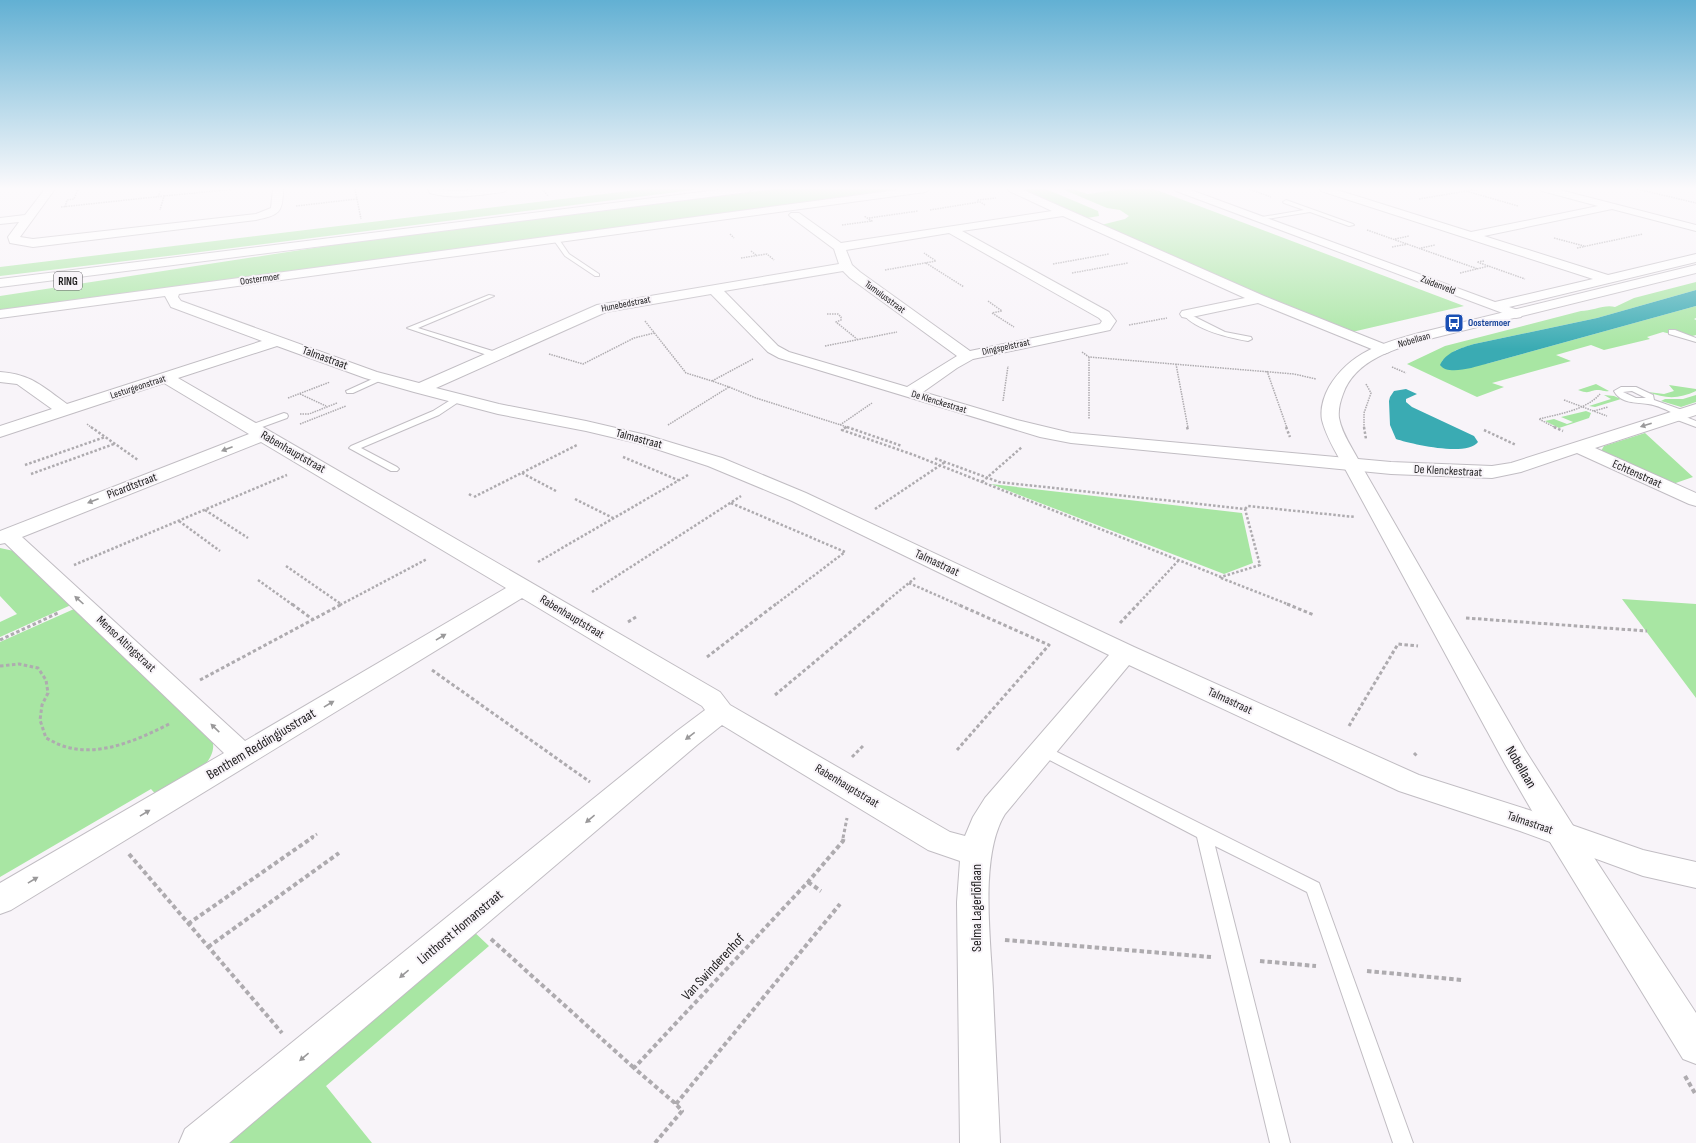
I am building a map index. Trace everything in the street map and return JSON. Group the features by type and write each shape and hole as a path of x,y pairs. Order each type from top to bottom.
{"street":[{"path":"2,246 17,242"},
{"path":"23,242 39,242"},
{"name":"RING","path":"0,284 321,242"},
{"name":"RING","path":"0,291 332,242"},
{"name":"Oostermoer","path":"0,314 524,242"},
{"path":"833,242 839,247 850,271"},
{"path":"839,247 871,242"},
{"path":"973,242 1104,315 1109,321"},
{"path":"1131,242 1259,299 1384,349"},
{"name":"Zuidenveld","path":"1324,242 1516,314"},
{"path":"1493,242 1607,279"},
{"path":"1494,306 1696,258"},
{"name":"Nobellaan","path":"1696,270 1418,338 1384,349 1357,364 1340,382 1332,399 1331,420 1352,465 1515,757 1561,833 1696,1046"},
{"name":"Hunebedstraat","path":"420,389 593,311 613,305 714,289 850,271"},
{"name":"Tumulusstraat","path":"850,271 924,326 968,356"},
{"name":"De Klenckestraat","path":"714,289 778,352 999,420 1040,432 1071,438 1352,465 1457,472 1492,472 1514,468 1684,413"},
{"name":"Talmastraat","path":"174,290 171,297 176,304 360,371 420,389 498,409 586,426 646,440 742,472 799,497 1113,647 1409,783 1561,833 1643,863 1696,875"},
{"path":"1187,314 1259,299"},
{"name":"Dingspelstraat","path":"910,393 968,356 1105,327 1109,321"},
{"name":"Lesturgeonstraat","path":"0,432 166,378 276,340"},
{"path":"0,377 15,378 23,381 66,411"},
{"name":"Rabenhauptstraat","path":"166,378 711,699 721,712 939,841 958,848 977,851"},
{"name":"Picardtstraat","path":"4,536 160,475 260,433"},
{"name":"Echtenstraat","path":"1578,447 1696,500"},
{"name":"Menso Altingstraat","path":"4,536 51,574 196,709 243,755"},
{"name":"Benthem Reddingiusstraat","path":"0,900 523,588"},
{"name":"Selma Lagerlöflaan","path":"980,1143 973,902 974,875 982,829 987,817 1043,750 1113,647"},
{"name":"Linthorst Homanstraat","path":"199,1143 721,712"}],"lane":[{"path":"559,242 567,255 597,275"},
{"path":"491,296 410,328 496,355"},
{"path":"1187,314 1190,318 1223,334 1248,340"},
{"path":"1672,332 1696,340"},
{"path":"350,390 382,378"},
{"path":"1618,393 1636,401 1649,401 1684,413 1696,424"},
{"path":"394,469 354,448 436,413 457,399"},
{"path":"260,433 284,416"},
{"path":"1043,750 1313,888 1403,1143"},
{"path":"1204,833 1280,1143"}],"path":[{"path":"850,271 936,261 907,242"},
{"path":"1401,242 1478,269"},
{"path":"1538,257 1605,242"},
{"path":"1021,269 1143,248"},
{"path":"750,251 756,255"},
{"path":"1039,279 1162,256"},
{"path":"926,263 964,286"},
{"path":"988,301 1002,311 992,313 1036,341"},
{"path":"632,302 654,333 686,373 729,387 756,398 902,446"},
{"path":"827,314 838,314 841,317 841,320 836,322 858,339"},
{"path":"1109,321 1132,325 1187,314"},
{"path":"712,382 778,352 858,339 924,326"},
{"path":"518,345 583,364 634,338 654,333"},
{"path":"1057,337 1089,357 1267,371 1294,374 1321,380"},
{"path":"999,420 1011,346"},
{"path":"1089,357 1089,419"},
{"path":"1176,364 1192,450"},
{"name":"Nobellaan","path":"1388,366 1394,364"},
{"path":"286,399 360,371"},
{"path":"1267,371 1290,437"},
{"path":"1366,383 1371,393 1364,413 1364,425 1367,442"},
{"path":"646,440 729,387"},
{"path":"840,425 893,388"},
{"path":"284,416 309,414 327,407 344,400 350,390"},
{"path":"1563,431 1539,419 1566,412 1581,405 1593,402 1600,394 1618,393"},
{"path":"300,394 327,407"},
{"path":"1564,400 1581,405 1637,428"},
{"path":"260,433 350,405"},
{"path":"66,411 160,475"},
{"path":"471,496 522,473 582,443 586,426"},
{"path":"847,427 842,430 982,482 1314,615"},
{"path":"1484,430 1521,446"},
{"path":"982,482 1040,432"},
{"path":"25,465 105,437"},
{"path":"31,474 115,444"},
{"path":"934,458 999,482 1245,509 1248,506 1383,520"},
{"path":"853,524 945,462"},
{"path":"51,574 314,464"},
{"path":"522,473 556,491"},
{"path":"538,562 678,480"},
{"path":"575,499 613,518"},
{"path":"592,592 730,503 845,552 707,657"},
{"path":"1221,577 1260,565 1245,509"},
{"path":"205,510 248,538"},
{"path":"179,521 220,551"},
{"path":"177,692 452,546"},
{"path":"775,695 934,561"},
{"path":"1113,647 1178,561"},
{"path":"286,566 341,604"},
{"path":"258,580 312,619"},
{"path":"909,583 1049,645 956,750"},
{"path":"0,640 82,603"},
{"path":"1436,615 1647,631"},
{"path":"1343,727 1350,726 1398,644 1418,646"},
{"path":"411,655 614,799"},
{"path":"0,666 18,664 38,668 46,680 48,693 42,705 40,720 46,738 65,747 91,749 122,744 150,734 196,709"},
{"path":"858,751 864,745"},
{"name":"Van Swinderenhof","path":"634,1068 808,882 843,841 847,817 866,797"},
{"path":"112,834 303,1057"},
{"path":"188,924 317,834"},
{"path":"208,947 339,853"},
{"path":"808,882 821,891"},
{"path":"676,1104 840,904"},
{"path":"470,920 682,1111 655,1143"}],"green space":[{"path":"204,242 277,242 0,276 0,267"},
{"path":"353,242 508,242 0,310 0,296"},
{"path":"1141,242 1295,242 1464,306 1352,332 1263,296"},
{"path":"1696,282 1696,290 1597,318 1474,344 1456,350 1442,361 1486,364 1696,306 1696,318 1694,319 1696,320 1696,335 1685,338 1663,332 1647,337 1650,339 1604,350 1591,345 1556,355 1571,361 1492,383 1504,387 1477,397 1407,364 1445,346 1581,311 1607,306 1615,307 1634,298"},
{"path":"1596,384 1609,391 1595,390 1587,392 1578,390"},
{"path":"1669,385 1696,389 1696,391 1678,397 1661,396 1648,392 1664,394 1674,391"},
{"path":"1604,395 1614,396 1621,399 1595,407 1589,406 1611,399"},
{"path":"1696,395 1696,402 1681,407 1661,401 1665,399 1683,399"},
{"path":"1586,411 1591,413 1589,418 1559,428 1545,421 1554,419 1567,424 1573,422 1561,417"},
{"path":"1645,433 1693,477 1670,485 1601,451 1604,446"},
{"path":"991,484 1242,513 1253,563 1224,574"},
{"path":"0,548 14,551 71,605 0,637 0,622 17,614 0,596"},
{"path":"1622,599 1696,604 1696,698"},
{"path":"74,609 212,739 213,749 210,758 196,774 159,798 151,789 0,877 0,642"},
{"path":"471,929 489,946 326,1086 372,1143 217,1143"}],"water":[{"path":"1696,290 1696,306 1468,369 1449,370 1440,365 1450,354 1474,344 1597,318"},
{"path":"1406,389 1417,394 1406,399 1406,402 1412,407 1474,436 1478,442 1463,449 1451,449 1414,444 1396,439 1390,425 1389,401 1394,391"}],"place":[{"name":"Oostermoer","path":"1454,323"}]}
